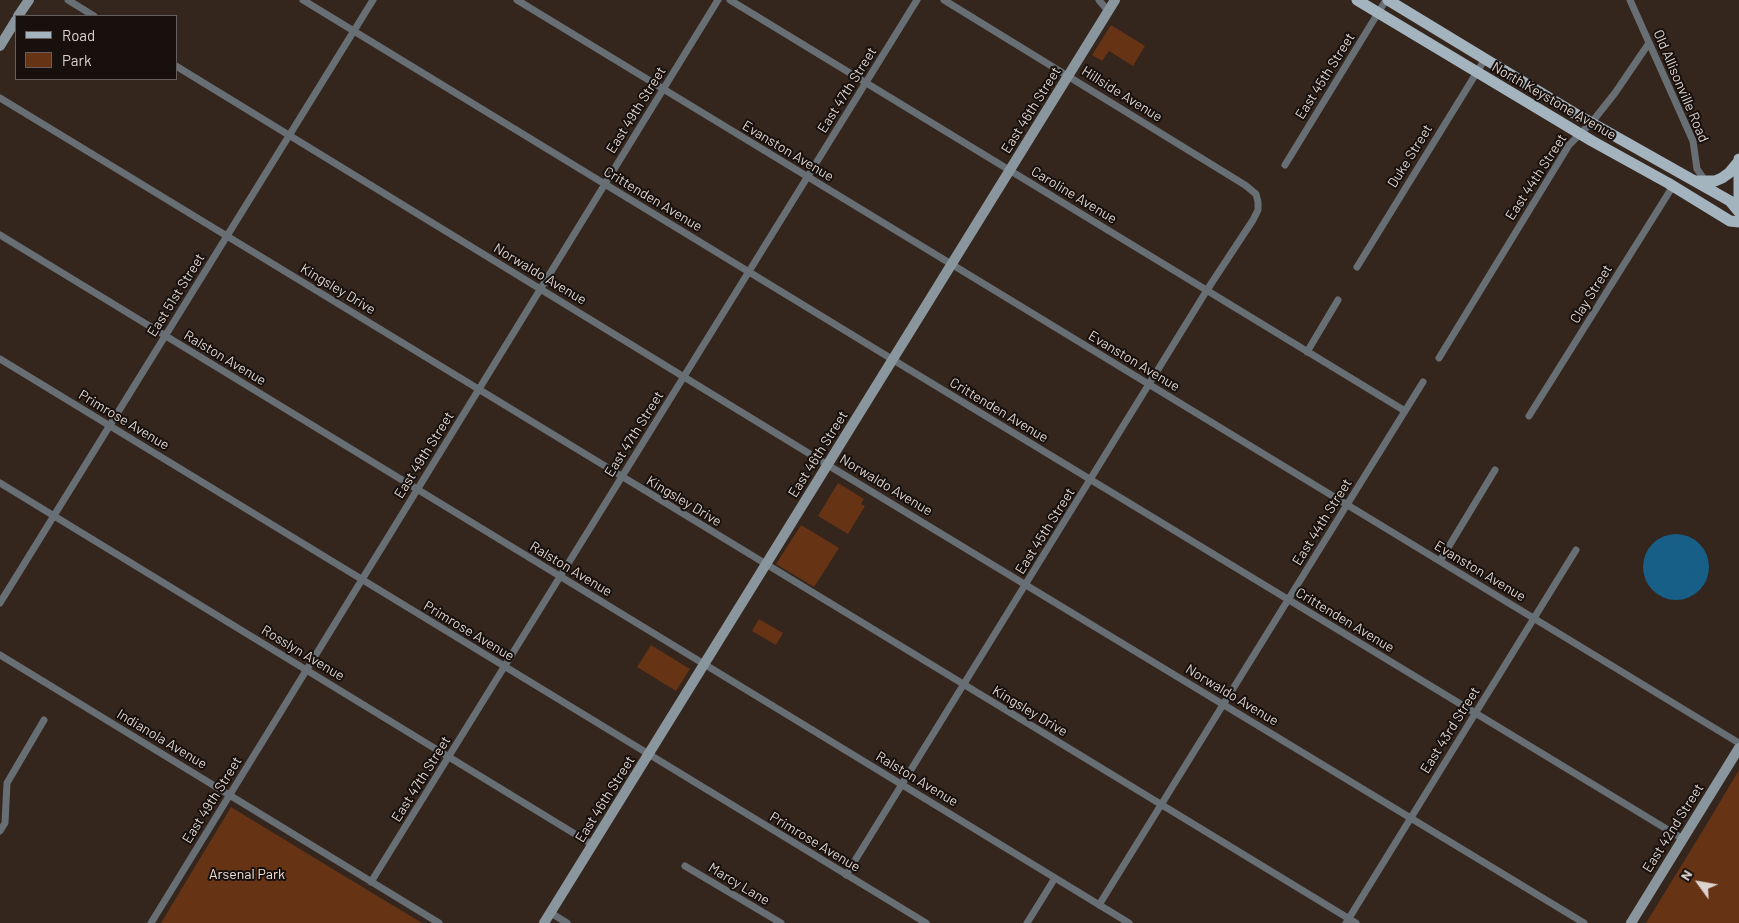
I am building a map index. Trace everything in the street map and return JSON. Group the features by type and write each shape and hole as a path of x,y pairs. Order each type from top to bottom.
{"main road":[{"path":"19,15 28,0"},
{"name":"East 46th Street","path":"545,923 1115,0"},
{"name":"North Keystone Avenue","path":"1357,0 1580,134 1673,186 1730,221 1739,222"},
{"name":"North Keystone Avenue","path":"1387,0 1592,122 1705,184 1730,201 1739,212"},
{"path":"0,46 15,22"},
{"path":"1739,154 1739,200"},
{"path":"1705,184 1722,178 1739,161"},
{"name":"East 42nd Street","path":"1631,923 1739,748"}],"street":[{"path":"68,0 92,15"},
{"name":"Crittenden Avenue","path":"304,0 892,360 1683,839"},
{"name":"East 51st Street","path":"0,603 373,0"},
{"name":"Evanston Avenue","path":"517,0 1739,743"},
{"name":"East 49th Street","path":"151,923 718,0"},
{"name":"Caroline Avenue","path":"730,0 1405,411"},
{"name":"East 47th Street","path":"372,882 917,0"},
{"name":"Hillside Avenue","path":"944,0 1245,185 1258,198"},
{"path":"1099,0 1108,11"},
{"name":"East 45th Street","path":"1285,165 1387,0"},
{"name":"Old Allisonville Road","path":"1630,0 1693,140 1697,170 1705,184"},
{"name":"East 44th Street","path":"1439,358 1569,145 1592,122 1615,93 1649,42"},
{"name":"Duke Street","path":"1357,267 1485,59"},
{"name":"Norwaldo Avenue","path":"178,67 828,465 1584,923"},
{"name":"Kingsley Drive","path":"0,98 1161,805 1347,921 1356,923"},
{"name":"Clay Street","path":"1530,416 1673,186"},
{"name":"East 45th Street","path":"846,875 1207,290 1255,217 1258,210 1258,198"},
{"name":"Ralston Avenue","path":"0,235 1130,923"},
{"path":"1307,352 1338,300"},
{"name":"Primrose Avenue","path":"0,359 926,923"},
{"name":"East 44th Street","path":"1100,905 1423,382"},
{"path":"1440,561 1495,470"},
{"name":"Rosslyn Avenue","path":"0,483 593,845"},
{"name":"East 43rd Street","path":"1347,921 1576,550"},
{"name":"Indianola Avenue","path":"0,655 439,923"},
{"path":"0,831 5,823 6,784 44,720"},
{"name":"Marcy Lane","path":"685,866 781,923"},
{"path":"1027,923 1055,878"},
{"path":"551,913 567,923"}],"green space":[{"path":"1111,25 1145,46 1133,66 1109,51 1102,61 1092,55"},
{"path":"838,483 864,499 861,504 865,506 848,534 818,516"},
{"path":"801,525 839,548 814,587 776,564"},
{"path":"759,619 783,633 776,645 752,631"},
{"path":"651,645 690,669 676,691 637,667"},
{"path":"1739,770 1739,923 1646,923 1705,827"},
{"name":"Arsenal Park","path":"231,807 341,874 422,923 161,923"}],"water":[{"path":"1676,534 1689,536 1699,544 1707,554 1709,567 1707,580 1699,590 1689,598 1676,600 1663,598 1653,590 1645,580 1643,567 1645,554 1653,544 1663,536"}]}
